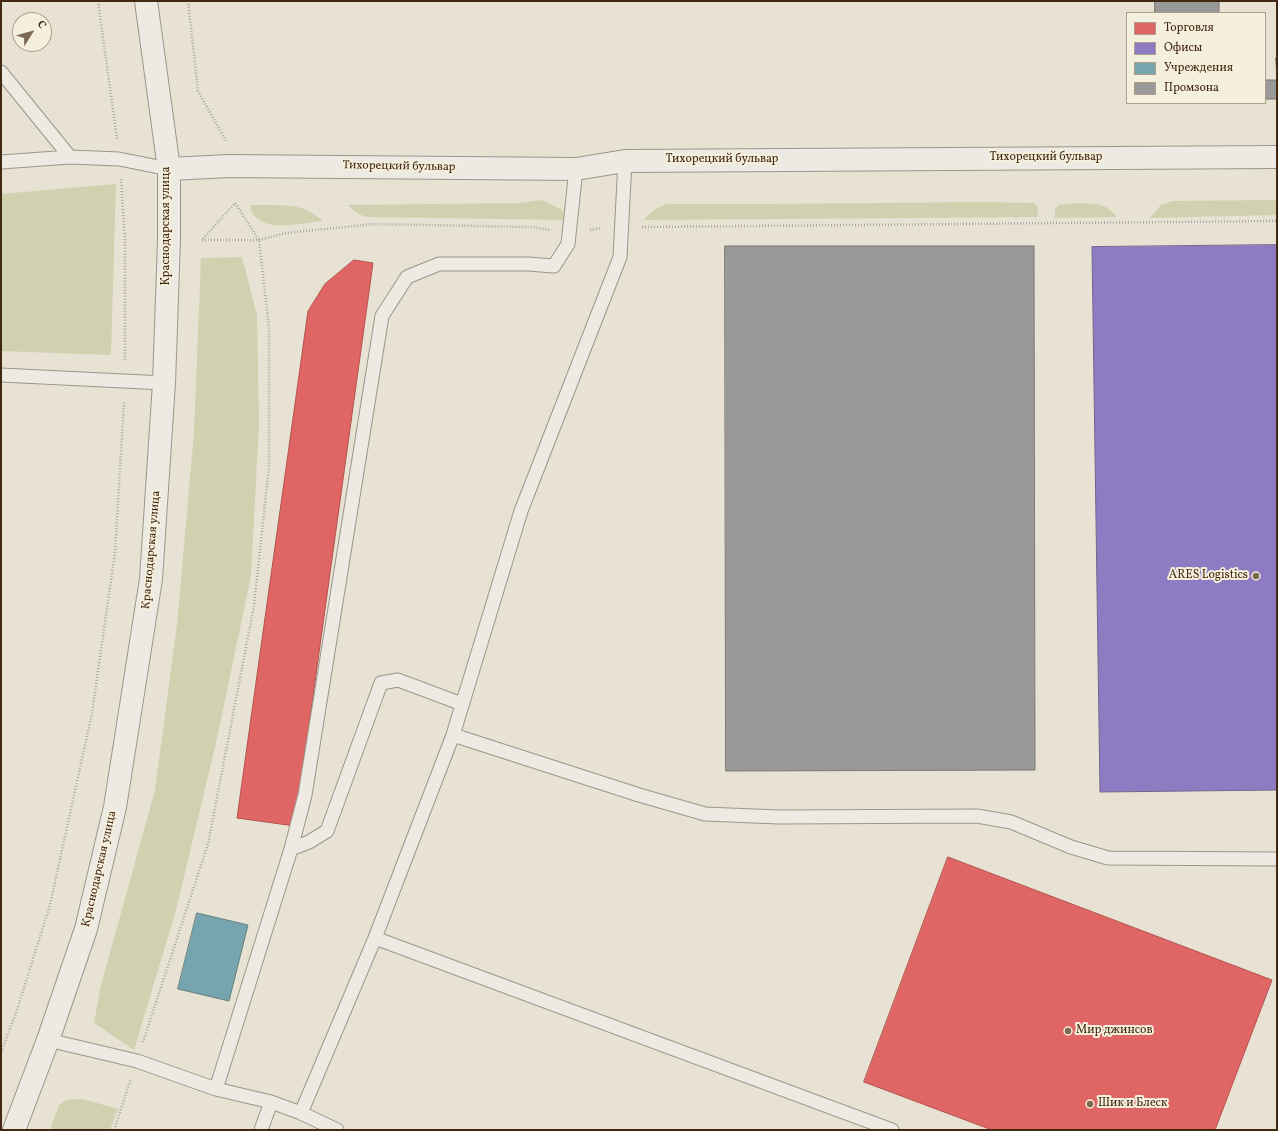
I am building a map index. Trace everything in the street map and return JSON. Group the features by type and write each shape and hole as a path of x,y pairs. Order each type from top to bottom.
{"street":[{"name":"Краснодарская улица","path":"14,1130 48,1040 86,929 115,807 151,579 164,383 169,240 169,169 146,1"},
{"name":"Тихорецкий бульвар","path":"169,169 229,166 576,169 625,161 1277,157"}],"lane":[{"path":"1,72 70,158"},
{"path":"1,162 70,158 119,159 169,169"},
{"path":"301,1113 375,938 453,735 521,511 620,257 625,161"},
{"path":"216,1089 291,849 305,795 382,316 407,277 439,264 528,264 554,266 568,244 576,169"},
{"path":"1,375 164,383"},
{"path":"291,849 309,842 327,831 381,683 398,680 462,704"},
{"path":"453,735 639,795 705,814 778,817 977,816 1011,822 1071,847 1108,858 1277,859"},
{"path":"375,938 892,1130"},
{"path":"48,1040 137,1060 216,1089 271,1102 301,1113 337,1130"},
{"path":"261,1130 271,1102"}],"path":[{"path":"1,1052 16,1013 50,906 92,713 115,552 125,381 125,240 119,159 98,1"},
{"path":"188,1 198,91 226,141"},
{"path":"114,1130 208,844 254,606 269,466 269,328 259,240 234,203 202,240 259,240 286,232 374,224 532,227 569,234 621,225 646,228 1277,221"}],"green space":[{"path":"116,184 111,355 1,351 1,194"},
{"path":"542,200 561,209 568,220 367,217 348,205 519,203"},
{"path":"1277,200 1277,215 1150,218 1160,206 1172,201"},
{"path":"1035,203 1038,209 1037,217 643,220 654,210 666,204"},
{"path":"1078,203 1104,206 1113,212 1117,217 1055,218 1055,210 1058,205"},
{"path":"250,205 296,207 316,215 323,221 292,225 269,224 260,221 254,215"},
{"path":"242,257 257,315 259,424 251,576 216,743 175,914 134,1050 94,1023 101,985 155,790 177,625 194,432 201,258"},
{"path":"83,1099 118,1109 110,1130 50,1130 59,1105 67,1100"}],"building: Торговля":[{"path":"354,260 373,263 295,826 237,818 308,311 325,284"},
{"name":"Мир джинсов","path":"948,857 1272,980 1215,1130 992,1130 864,1082"}],"building: Офисы":[{"path":"1277,245 1277,790 1100,792 1092,247"}],"building: Учреждения":[{"path":"197,913 248,925 229,1001 178,989"}],"building: Промзона":[{"path":"1155,1 1219,1 1219,12 1155,12"},
{"path":"1276,58 1277,58 1277,80"},
{"path":"1266,80 1277,80 1277,99 1266,99"},
{"path":"725,246 1034,246 1035,770 726,771"}],"place":[{"name":"ARES Logistics","path":"1256,576"},
{"name":"Мир джинсов","path":"1068,1031"},
{"name":"Шик и Блеск","path":"1090,1104"}]}
